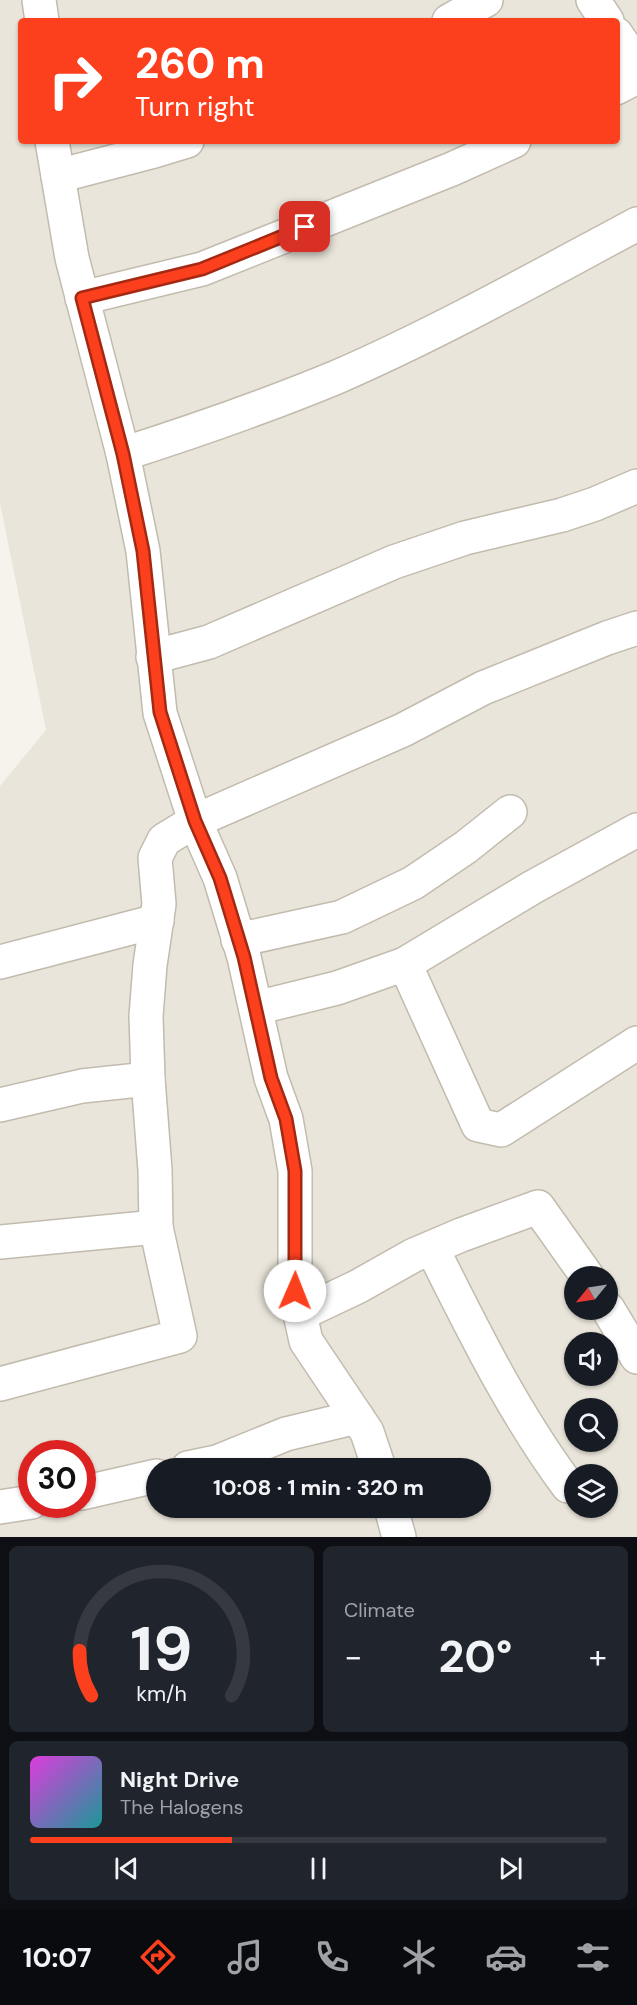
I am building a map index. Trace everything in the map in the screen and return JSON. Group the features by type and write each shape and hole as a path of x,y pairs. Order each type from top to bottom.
{"street":[{"path":"39,0 42,18"},
{"path":"455,18 486,0"},
{"path":"593,0 605,18"},
{"path":"620,40 637,65"},
{"path":"620,86 637,77"},
{"path":"53,144 72,258 123,454 143,551 160,712 195,821 220,878 256,1008 271,1078 286,1119 295,1171 295,1291 306,1341 367,1432 376,1458"},
{"path":"58,176 178,144"},
{"path":"82,298 202,269 452,169 507,144"},
{"path":"123,454 210,426 337,376 450,323 637,224"},
{"path":"153,657 209,642 394,561 465,538 562,515 637,486"},
{"path":"0,1384 180,1336 156,1227 155,1170 148,1079 146,1016 150,965 159,904 155,858 164,840 195,821 403,730 483,688 637,628"},
{"path":"238,940 342,917 413,883 466,847 510,812"},
{"path":"256,1008 337,988 405,964 533,887 637,830"},
{"path":"0,962 157,921"},
{"path":"405,964 478,1125 501,1130 637,1043"},
{"path":"0,1105 82,1086 148,1079"},
{"path":"300,1314 357,1287 414,1255 538,1207 580,1266"},
{"path":"0,1242 156,1227"},
{"path":"432,1248 506,1393 564,1481"},
{"path":"615,1320 637,1357"},
{"path":"227,1458 286,1434 357,1417"},
{"path":"96,1490 146,1478"},
{"path":"0,1507 18,1504"},
{"path":"394,1518 399,1537"}],"shaded area":[{"path":"0,0 637,0 637,1537 0,1537 0,786 46,730 0,503"}],"route":[{"path":"295,1291 295,1171 286,1119 271,1078 244,957 220,878 195,821 179,764 160,712 143,551 123,454 82,298 202,269 305,227"}]}
